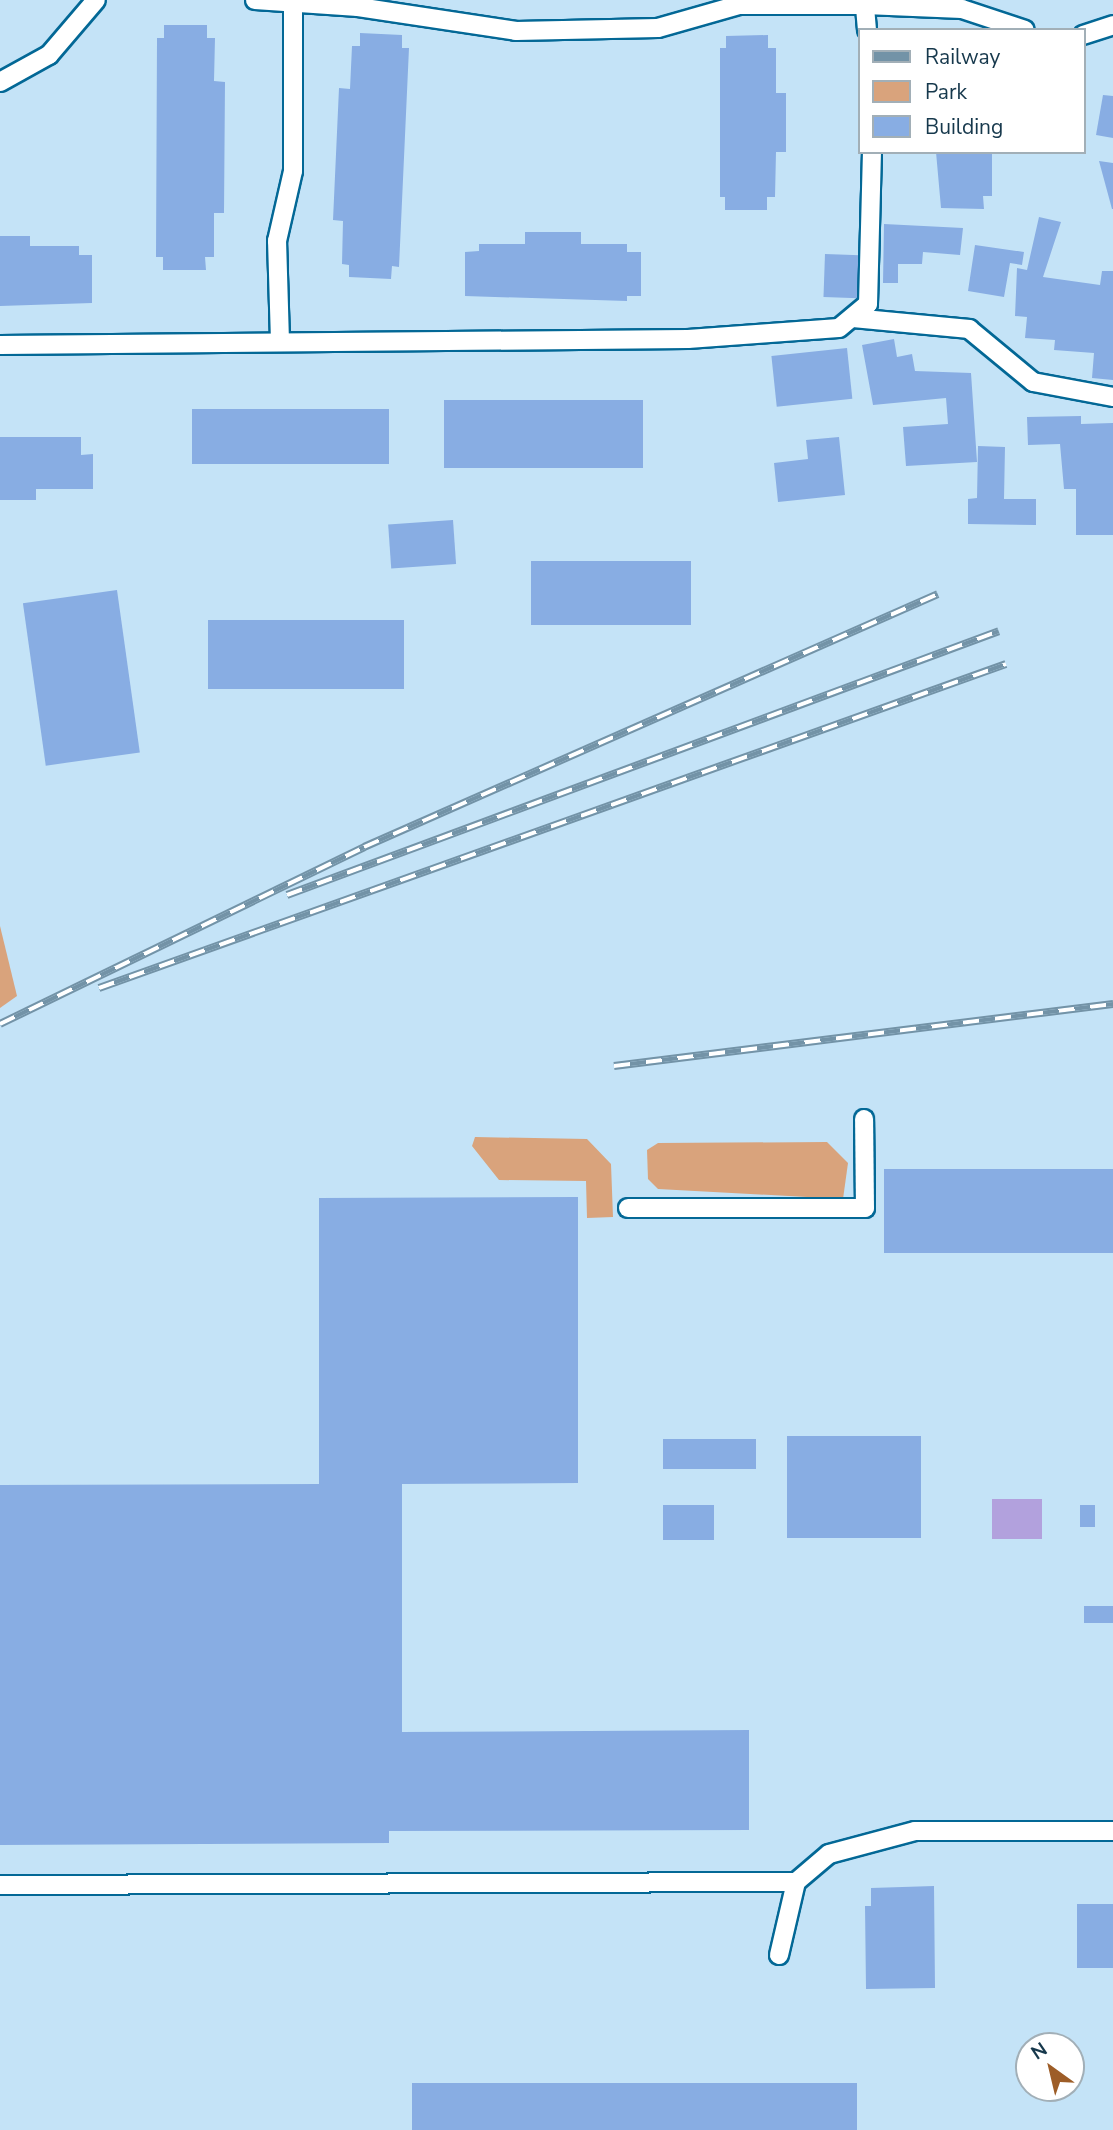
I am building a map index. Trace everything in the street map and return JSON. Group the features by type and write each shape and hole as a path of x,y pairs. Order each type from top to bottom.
{"lane":[{"path":"0,82 49,55 96,0"},
{"path":"255,0 293,2 516,31 658,28 739,5 865,5 962,9 1019,28"},
{"path":"280,341 277,241 293,171 293,2"},
{"path":"865,5 867,28"},
{"path":"1085,33 1113,25"},
{"path":"0,345 688,339 839,328 868,304 873,274 872,154"},
{"path":"853,318 969,329 1033,382 1113,397"},
{"path":"628,1208 865,1208 864,1119"},
{"path":"779,1955 796,1882 829,1854 915,1831 1113,1831"},
{"path":"0,1885 796,1882"}],"green space":[{"path":"0,926 17,996 0,1008"},
{"path":"475,1137 587,1139 611,1164 613,1217 587,1218 586,1181 499,1180 472,1146"},
{"path":"827,1142 848,1163 843,1199 658,1189 648,1179 647,1150 658,1143"}],"shaded area":[{"path":"992,1499 1042,1499 1042,1539 992,1539"}],"building":[{"path":"164,25 207,25 207,38 215,38 214,81 225,82 224,213 214,213 214,257 205,257 206,270 163,270 163,257 156,257 157,38 164,38"},
{"path":"360,33 402,35 402,48 409,48 399,267 392,266 391,279 349,277 349,265 342,264 343,221 333,220 339,88 350,89 352,46 360,46"},
{"path":"768,35 768,48 776,48 776,93 786,93 786,152 776,152 775,197 767,197 767,210 725,210 725,197 720,197 720,48 726,48 726,36"},
{"path":"1103,95 1113,96 1113,138 1096,135"},
{"path":"936,154 992,154 992,196 983,196 984,209 941,208"},
{"path":"1099,161 1113,163 1113,209 1112,209"},
{"path":"1039,217 1061,222 1043,277 1100,285 1102,271 1113,271 1113,380 1092,378 1094,353 1054,350 1055,340 1025,338 1027,317 1015,316 1017,268 1027,270"},
{"path":"884,224 963,228 960,255 923,252 922,264 898,264 898,283 883,283"},
{"path":"525,232 581,232 581,244 627,244 627,252 641,252 641,296 627,296 627,301 465,296 465,252 479,251 479,244 525,244"},
{"path":"0,236 30,236 30,246 79,246 79,255 92,255 92,303 0,306"},
{"path":"975,245 1024,252 1022,265 1010,263 1004,297 968,291"},
{"path":"825,254 860,255 858,298 823,297"},
{"path":"894,339 897,357 912,354 915,371 971,373 977,462 906,466 903,427 948,424 946,398 873,405 862,345"},
{"path":"847,348 852,399 777,407 771,356"},
{"path":"444,400 643,400 643,468 444,468"},
{"path":"192,409 389,409 389,464 192,464"},
{"path":"1081,416 1081,424 1113,423 1113,535 1076,535 1076,489 1064,489 1060,444 1028,445 1027,417"},
{"path":"0,437 81,437 81,455 93,454 93,489 36,489 36,500 0,500"},
{"path":"839,437 845,495 778,502 774,463 808,459 806,440"},
{"path":"978,446 1005,447 1004,499 1036,499 1036,525 968,524 968,499 977,498"},
{"path":"453,520 456,564 391,568 388,525"},
{"path":"531,561 691,561 691,625 531,625"},
{"path":"117,590 140,752 46,766 23,603"},
{"path":"208,620 404,620 404,689 208,689"},
{"path":"884,1169 1113,1169 1113,1253 884,1253"},
{"path":"578,1197 578,1483 402,1484 402,1732 749,1730 749,1830 389,1831 389,1843 0,1845 0,1485 319,1484 319,1198"},
{"path":"787,1436 921,1436 921,1538 787,1538"},
{"path":"663,1439 756,1439 756,1469 663,1469"},
{"path":"663,1505 714,1505 714,1540 663,1540"},
{"path":"1080,1505 1095,1505 1095,1527 1080,1527"},
{"path":"1084,1606 1113,1606 1113,1623 1084,1623"},
{"path":"934,1886 935,1988 866,1989 865,1906 871,1906 871,1888"},
{"path":"1077,1904 1113,1904 1113,1968 1077,1968"},
{"path":"412,2083 857,2083 857,2130 412,2130"}],"railway":[{"path":"0,1024 364,847 938,594"},
{"path":"287,895 999,631"},
{"path":"99,988 1006,664"},
{"path":"614,1066 1113,1004"}]}
